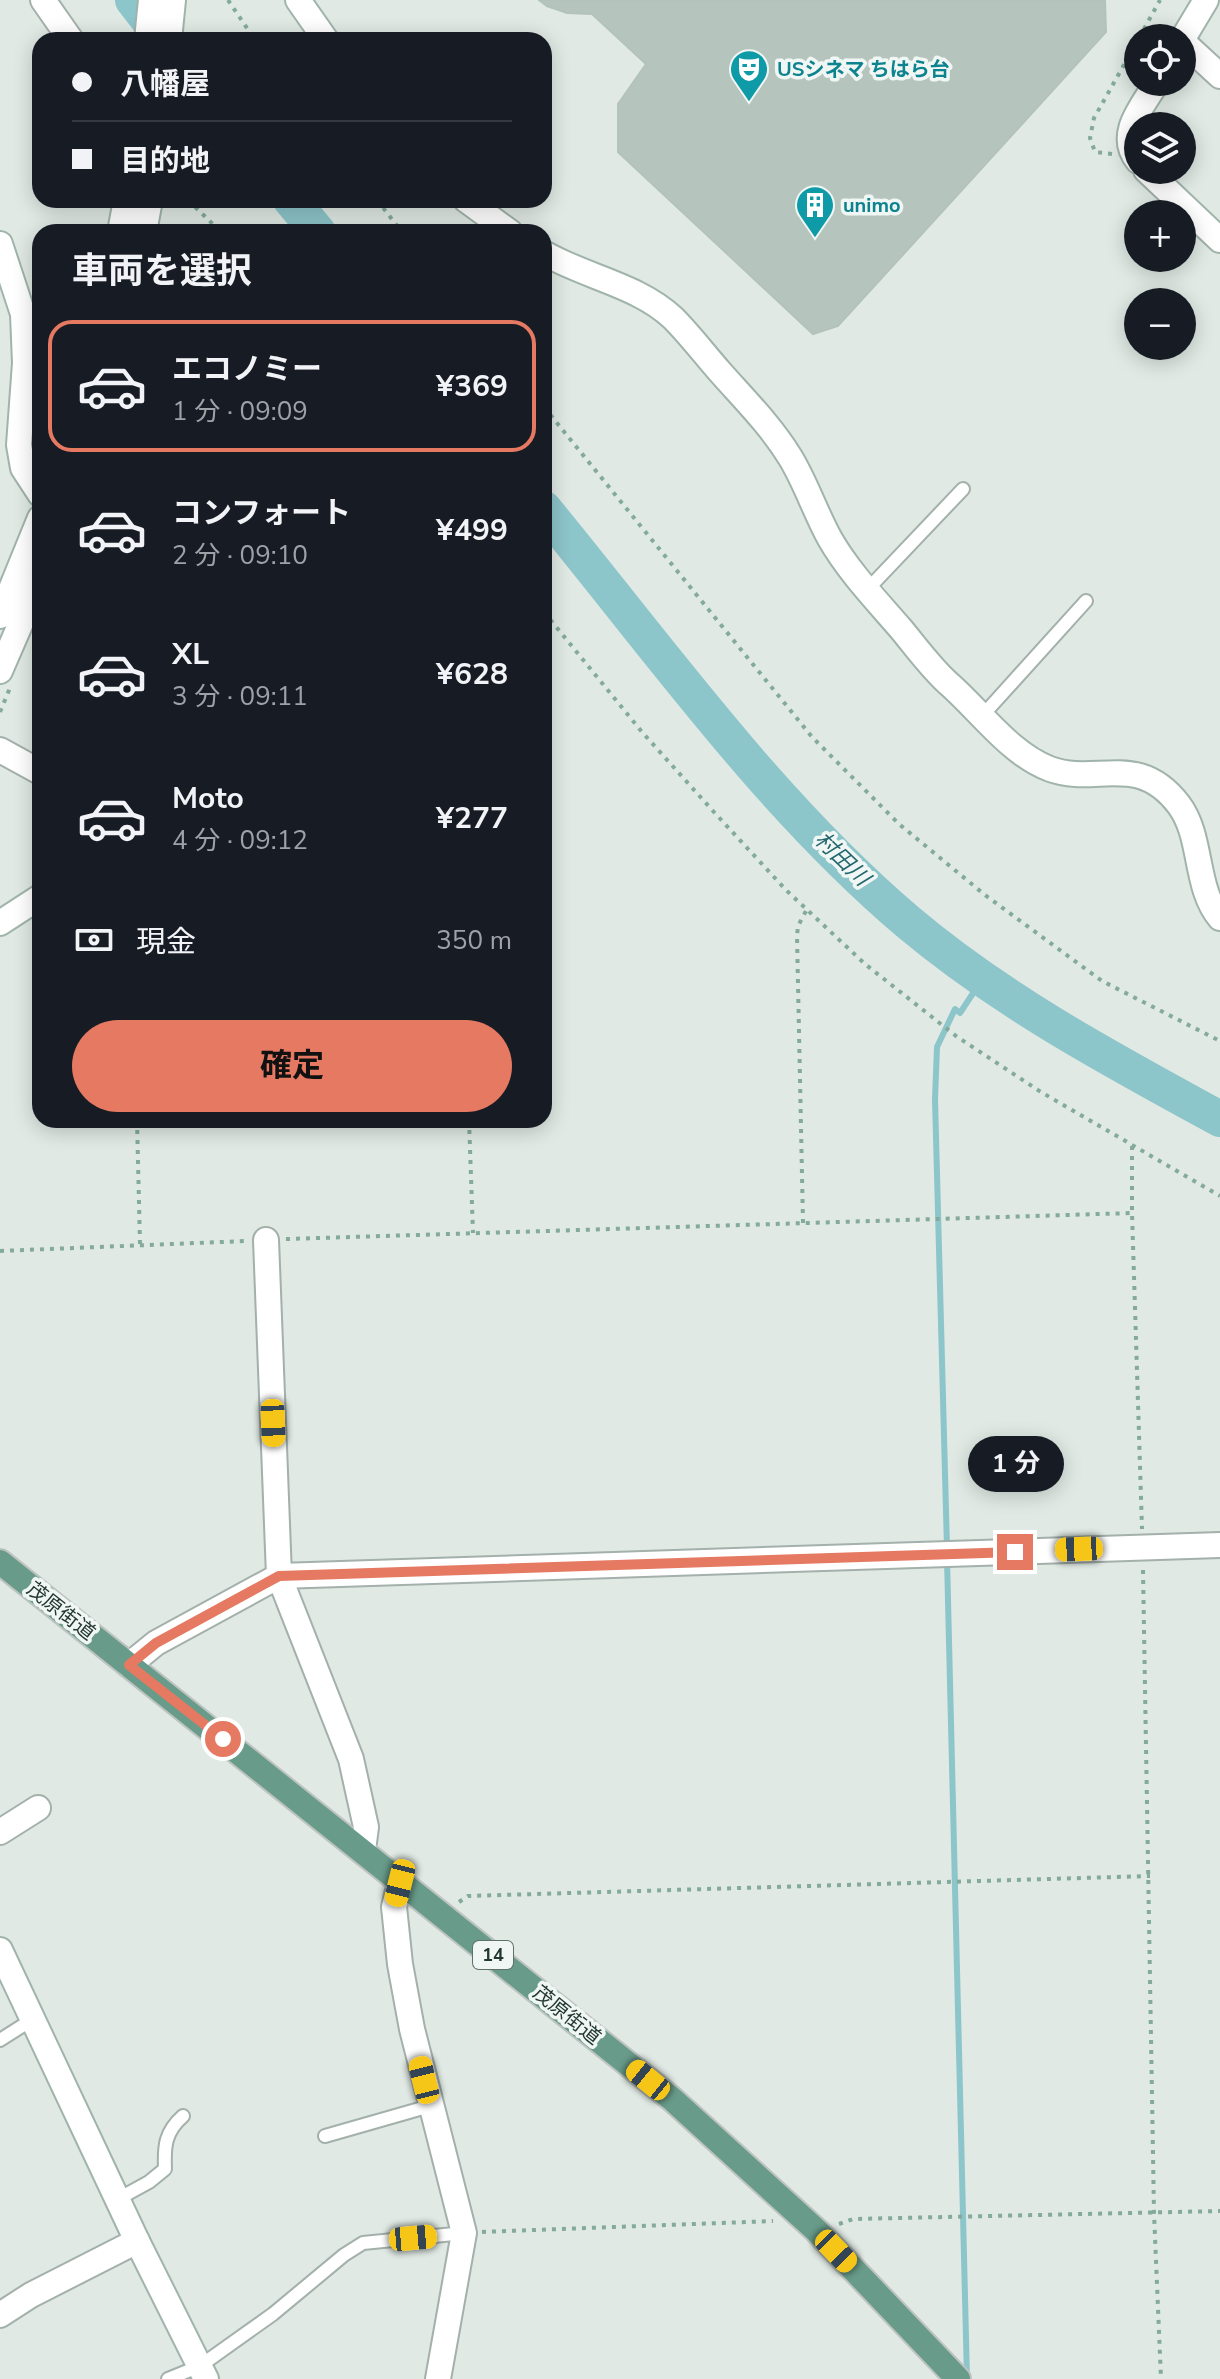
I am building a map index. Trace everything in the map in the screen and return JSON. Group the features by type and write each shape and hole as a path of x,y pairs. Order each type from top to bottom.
{"main road":[{"name":"茂原街道","path":"0,1562 672,2099 817,2231 958,2379"}],"street":[{"path":"43,0 65,32"},
{"path":"148,32 151,0"},
{"path":"170,32 173,0"},
{"path":"298,0 320,32"},
{"path":"1192,24 1206,0"},
{"path":"1196,54 1220,76"},
{"path":"1161,184 1220,240"},
{"path":"477,208 499,224"},
{"path":"0,244 23,314 25,363 19,445 23,468 32,482"},
{"path":"552,257 636,294 673,318 774,434 805,483 834,545 867,590 945,681 1015,747 1052,769 1071,773 1113,771 1131,774 1166,791 1187,820 1207,889 1220,918"},
{"path":"0,616 32,538"},
{"path":"0,671 32,597"},
{"path":"0,750 32,768"},
{"path":"0,923 32,902"},
{"path":"266,1240 279,1576 351,1759 366,1827 363,1850"},
{"path":"129,1665 156,1643 279,1576 1220,1545"},
{"path":"0,1832 38,1808"},
{"path":"400,1883 394,1907 400,1964 430,2106 464,2233 438,2379"},
{"path":"1,1956 203,2373"},
{"path":"0,2315 31,2295 137,2241"}],"lane":[{"path":"867,590 963,489"},
{"path":"983,715 1086,601"},
{"path":"0,2040 33,2019"},
{"path":"325,2136 430,2106"},
{"path":"118,2199 165,2169 164,2145 171,2127 183,2116"},
{"path":"168,2379 203,2373 344,2255 363,2243 464,2233"}],"path":[{"path":"228,0 250,32"},
{"path":"1146,24 1160,0"},
{"path":"1124,64 1094,118 1090,138 1095,152 1124,159"},
{"path":"196,208 213,224"},
{"path":"383,208 396,224"},
{"path":"552,417 812,737 899,824 985,895 1102,981 1220,1041"},
{"path":"552,622 642,732 786,890 865,964 956,1036 1041,1092 1220,1196"},
{"path":"803,1223 797,936 798,926 807,909"},
{"path":"137,1128 140,1244"},
{"path":"469,1128 473,1233"},
{"path":"1132,1146 1150,1876 1154,2213 1161,2379"},
{"path":"0,1251 1132,1213"},
{"path":"442,1915 468,1896 1150,1876"},
{"path":"817,2231 853,2219 1220,2211"},
{"path":"464,2233 774,2221 799,2214"}],"building":[{"name":"unimo","path":"539,0 1105,0 1106,32 838,326 813,334 618,152 618,104 646,64 592,14 567,13"}],"waterway":[{"name":"村田川","path":"133,0 158,32"},
{"name":"村田川","path":"298,208 311,224"},
{"name":"村田川","path":"552,519 762,776 808,827 908,922 1020,1004 1220,1119"},
{"path":"947,1548 935,1099 937,1047 955,1009 960,1013 983,978"},
{"path":"947,1559 967,2379"}],"place":[{"name":"USシネマ ちはら台","path":"749,103"},
{"name":"unimo","path":"815,239"}],"route":[{"path":"223,1739 129,1665 156,1643 279,1576 1015,1552"}]}
